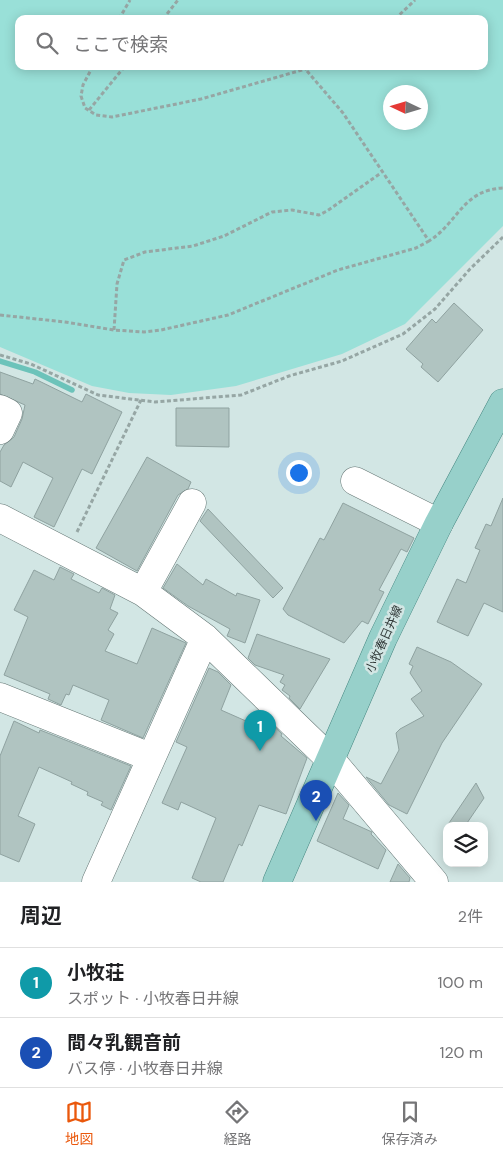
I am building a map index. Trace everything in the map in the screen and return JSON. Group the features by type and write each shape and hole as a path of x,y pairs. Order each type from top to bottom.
{"main road":[{"name":"小牧春日井線","path":"277,882 383,638 439,523 503,403"}],"street":[{"path":"0,409 8,413 0,430"},
{"path":"355,481 439,523"},
{"path":"143,592 192,503"},
{"path":"0,518 143,592 205,638 331,760 434,882"},
{"path":"96,882 150,757 205,638"},
{"path":"2,702 150,757"}],"path":[{"path":"121,15 130,0"},
{"path":"166,15 178,0"},
{"path":"399,15 414,0"},
{"path":"91,70 83,85 81,96 85,108 96,115 112,117 201,99 307,71 343,113 381,173 429,241"},
{"path":"89,110 121,70"},
{"path":"114,330 120,269 124,260 130,256 193,246 224,236 272,212 282,210 320,214 328,211 381,173"},
{"path":"0,315 65,322 114,330 144,332 228,315 338,270 416,248 437,236 463,205 476,195 492,189 503,188"},
{"path":"0,355 32,364 88,392 141,400 172,402 241,394 368,351 414,328 435,309 470,269 503,236"},
{"path":"68,554 81,522 141,400"}],"shaded area":[{"path":"0,0 503,0 503,226 405,324 342,354 236,386 171,395 129,393 92,386 0,347"}],"building":[{"path":"454,303 483,330 438,382 421,367 423,364 406,349 432,319 436,323"},
{"path":"0,372 33,384 35,379 82,402 86,394 122,412 92,474 82,469 54,527 34,517 53,478 23,462 11,487 0,481 0,452 4,445 14,437 22,419 25,405 0,394"},
{"path":"176,408 229,408 229,447 176,446"},
{"path":"147,457 191,482 188,489 178,495 137,571 96,548"},
{"path":"503,498 503,612 484,603 468,636 437,622 457,579 466,583 480,550 475,548 486,524 491,526"},
{"path":"343,503 414,538 407,552 401,549 379,590 384,592 368,624 362,621 344,643 288,615 283,609 320,538 324,540"},
{"path":"208,509 283,588 273,598 200,521"},
{"path":"177,564 203,585 206,579 236,596 237,593 260,600 245,643 227,636 230,629 188,606 163,588"},
{"path":"60,567 74,574 71,579 99,593 102,588 115,595 110,609 118,613 108,630 114,634 105,651 137,664 152,628 186,643 143,738 101,720 109,700 73,685 69,695 66,694 61,705 48,699 50,694 4,675 28,617 14,610 34,570 54,580"},
{"path":"257,634 330,659 300,709 289,698 290,696 282,690 285,685 280,682 284,675 255,665 248,658"},
{"path":"417,647 451,662 482,684 442,743 407,814 389,805 366,777 381,784 399,750 396,733 424,716 411,699 422,691 410,673 413,666 409,664"},
{"path":"209,668 218,672 231,685 221,710 255,725 260,713 282,734 281,736 307,758 286,814 259,805 242,846 239,844 223,882 201,882 192,878 216,818 181,802 178,810 162,803 187,747 176,742"},
{"path":"14,721 39,733 40,730 131,766 111,810 101,805 103,802 87,795 88,792 71,784 72,782 39,767 18,816 35,824 19,862 0,854 0,756"},
{"path":"476,783 484,798 468,822 450,822"},
{"path":"338,793 349,805 343,819 372,832 371,834 386,850 378,869 317,841"},
{"path":"398,864 410,878 409,882 390,882"}],"waterway":[{"path":"0,361 35,372 72,390"}],"place":[{"name":"小牧荘","path":"260,751"},
{"name":"間々乳観音前","path":"316,821"}]}
